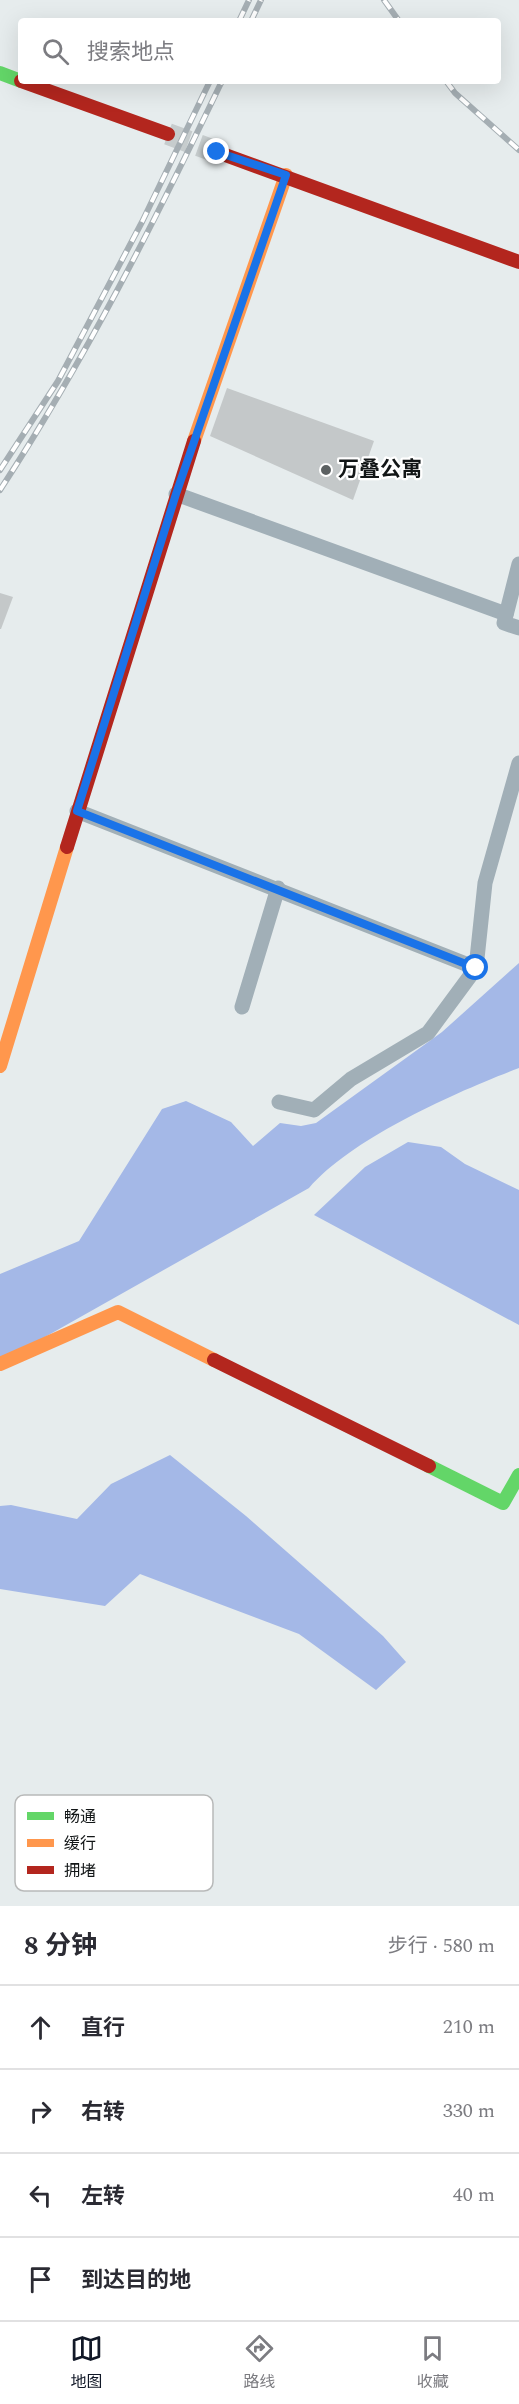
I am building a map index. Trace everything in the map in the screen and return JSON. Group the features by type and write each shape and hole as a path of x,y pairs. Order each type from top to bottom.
{"street":[{"path":"0,73 18,80"},
{"path":"29,84 168,134"},
{"path":"217,152 286,175 519,262"},
{"path":"0,1066 176,494 286,175"},
{"path":"176,494 506,614"},
{"path":"519,564 504,623 519,628"},
{"path":"279,1102 314,1110 351,1079 428,1033 476,968 485,884 519,763"},
{"path":"77,811 278,888 476,968"},
{"path":"242,1007 278,888"},
{"path":"0,1364 118,1312 503,1503 519,1475"}],"water":[{"path":"519,963 519,1068 406,1118 351,1152 328,1169 309,1188 29,1346 0,1360 0,1274 79,1241 162,1109 186,1101 231,1122 253,1146 280,1123 301,1126 316,1123 442,1032"},
{"path":"408,1142 441,1147 465,1164 519,1190 519,1325 314,1215 365,1167"},
{"path":"170,1455 246,1516 383,1636 406,1662 376,1690 299,1634 140,1574 105,1606 0,1589 0,1506 11,1505 77,1519 111,1484"}],"building":[{"name":"万叠公寓","path":"227,388 374,441 353,500 210,436"},
{"path":"0,593 13,597 1,629 0,629"}],"tunnel":[{"path":"168,134 217,152"}],"railway":[{"path":"240,18 249,0"},
{"path":"252,18 261,0"},
{"path":"384,0 397,18"},
{"path":"0,470 58,381 142,222 209,84"},
{"path":"0,490 61,391 118,289 221,84"},
{"path":"448,84 455,93 519,150"}],"traffic: fast":[{"path":"0,73 18,80"},
{"path":"429,1466 503,1503 519,1475"}],"traffic: slow":[{"path":"194,441 286,175"},
{"path":"0,1066 67,847"},
{"path":"0,1364 118,1312 214,1360"}],"traffic: jam":[{"path":"29,84 168,134"},
{"path":"217,152 519,262"},
{"path":"67,847 194,441"},
{"path":"214,1360 429,1466"}],"place":[{"name":"万叠公寓","path":"326,470"}],"route":[{"path":"217,152 286,175 176,494 77,811 278,888 476,968"}]}
